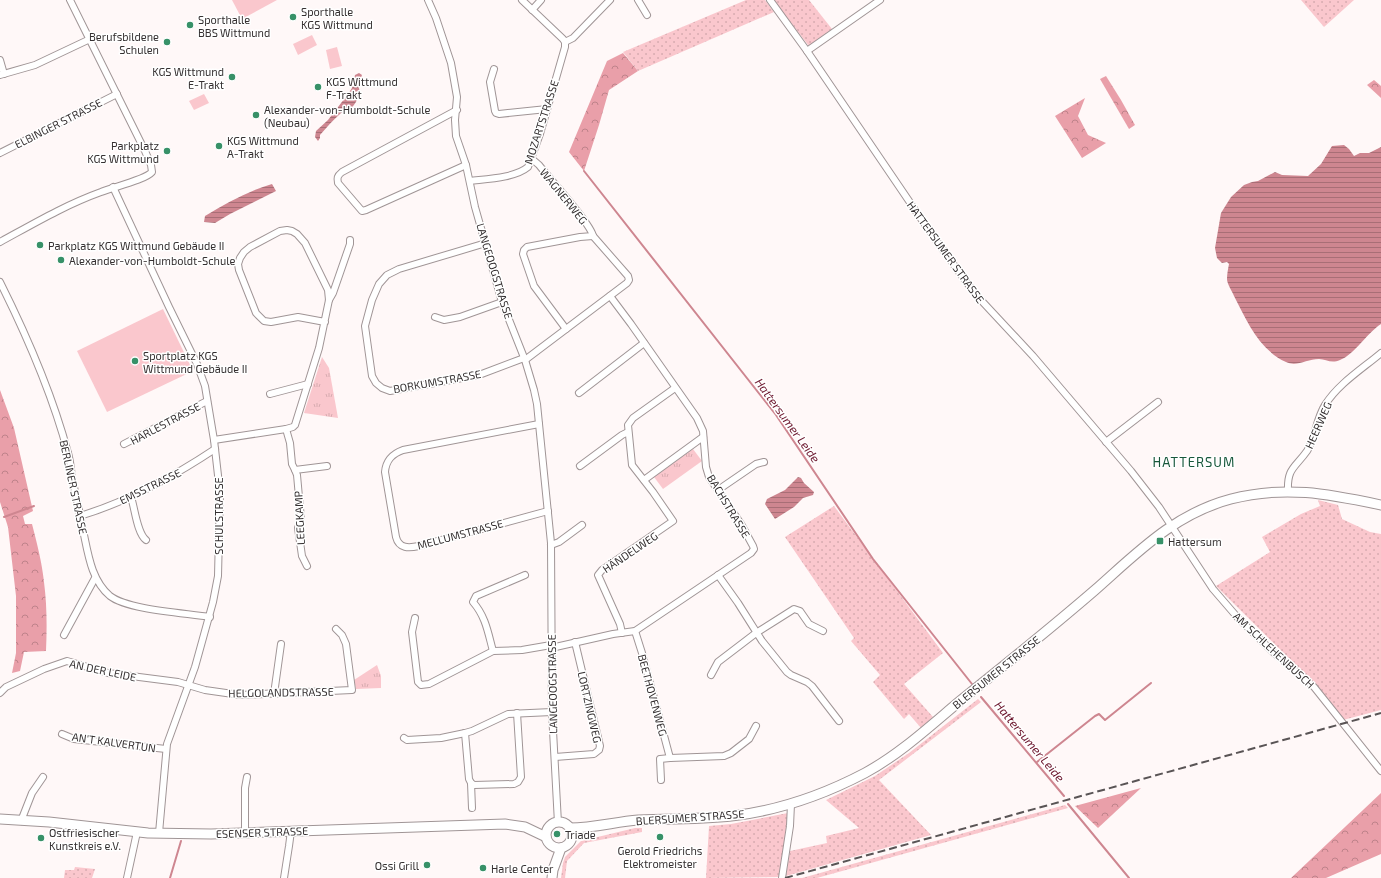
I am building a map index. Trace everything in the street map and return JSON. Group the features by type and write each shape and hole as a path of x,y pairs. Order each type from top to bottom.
{"main road":[{"name":"BLERSUMER STRASSE","path":"571,832 625,821 710,818 739,815 791,804 823,793 867,772 908,745 1055,623 1147,543 1172,526 1199,511 1229,500 1254,494 1288,491 1330,494 1381,504"},
{"name":"ESENSER STRASSE","path":"0,820 49,822 159,833 245,833 492,824 525,827 547,833"},
{"path":"558,822 567,825 571,832 568,844 557,847 549,844 547,833 551,826 558,822"},
{"path":"553,874 557,847"}],"street":[{"path":"0,242 65,206 150,175 152,172 151,165 145,151 70,0"},
{"name":"LANGEOOGSTRASSE","path":"428,0 436,18 451,63 457,97 455,120 456,136 466,165 475,207 502,302 534,390 539,424 551,545 552,712 558,822"},
{"path":"522,0 560,35 565,42 573,38 610,0"},
{"path":"532,10 541,0"},
{"path":"638,0 647,15"},
{"name":"HATTERSUMER STRASSE","path":"770,0 807,51 926,226 964,279 984,304 1033,356 1132,471 1172,526"},
{"path":"807,51 880,0"},
{"path":"0,60 2,75 35,65 90,39"},
{"name":"MOZARTSTRASSE","path":"470,181 492,179 518,173 528,168 565,48 565,42"},
{"path":"494,69 490,82 496,113 499,114 547,109"},
{"name":"ELBINGER STRASSE","path":"0,153 117,94"},
{"path":"457,110 342,172 338,175 337,179 338,183 348,197 362,211 466,165"},
{"name":"WAGNERWEG","path":"532,159 581,217 592,231 593,236 628,276 629,280 627,283 610,296"},
{"name":"SCHULSTRASSE","path":"114,187 197,364 205,386 214,440 220,493 218,576 210,617 166,749 159,833"},
{"path":"325,322 298,317 271,322 264,321 260,318 256,313 239,270 238,264 240,258 250,247 280,231 292,231 305,243 328,290 329,300"},
{"name":"WAGNERWEG","path":"566,330 534,286 523,254 524,250 527,247 593,236"},
{"path":"214,440 286,429 295,425 319,348 329,300 350,244 350,240"},
{"name":"BORKUMSTRASSE","path":"486,243 400,269 387,275 379,284 372,300 365,326 372,376 376,383 382,388 390,390 479,375 524,359"},
{"name":"BERLINER STRASSE","path":"0,282 26,335 47,385 69,455 80,516 95,578 102,588 112,597 124,602 144,608 210,617"},
{"path":"524,359 566,330 610,296"},
{"name":"BACHSTRASSE","path":"551,646 635,631 751,553 754,549 741,524 709,477 706,467 703,432 697,418 675,388 664,369 610,296"},
{"path":"435,317 444,320 460,317 502,302"},
{"path":"579,393 644,343"},
{"name":"HEERWEG","path":"1288,491 1287,482 1290,473 1307,451 1312,441 1317,422 1333,394 1344,383 1381,353"},
{"path":"270,394 308,384"},
{"path":"580,466 628,432 629,422 675,388"},
{"name":"HARLESTRASSE","path":"124,444 207,401"},
{"path":"1106,442 1158,402"},
{"name":"MELLUMSTRASSE","path":"539,424 403,450 394,454 388,460 385,472 396,537 398,543 409,548 548,511"},
{"name":"LEEGKAMP","path":"286,429 290,443 292,464 297,476 301,520 298,528 302,556 307,566"},
{"name":"HÄNDELWEG","path":"622,633 620,624 598,575 602,570 673,521 632,465 628,432"},
{"path":"644,480 703,437"},
{"name":"EMSSTRASSE","path":"80,516 131,497 175,475 215,448"},
{"path":"718,490 756,464 764,462"},
{"path":"294,470 327,466"},
{"path":"131,497 140,532 146,540"},
{"path":"551,545 558,542 582,525"},
{"name":"AM SCHLEHENBUSCH","path":"1172,526 1213,589 1238,618 1273,652 1314,687 1381,771"},
{"path":"493,651 484,619 480,610 473,602 476,596 525,575"},
{"path":"718,575 738,602 756,633 787,672 812,686 839,721"},
{"path":"64,635 95,578"},
{"path":"711,675 718,662 756,633 794,608 800,611 809,624 823,631"},
{"path":"415,618 412,632 418,682 421,686 429,684 493,651 522,650 551,646"},
{"name":"HELGOLANDSTRASSE","path":"188,686 240,695 352,690 346,644 342,635 336,629"},
{"name":"BEETHOVENWEG","path":"635,631 670,758"},
{"name":"LORTZINGWEG","path":"555,757 594,754 599,750 600,746 575,642"},
{"path":"274,694 280,644"},
{"name":"AN DER LEIDE","path":"0,693 6,687 44,669 67,661 108,673 178,682 188,686"},
{"path":"404,738 407,740 441,738 472,732 508,714 552,712"},
{"path":"471,783 474,785 514,784 518,782 521,777 517,714"},
{"path":"661,780 660,759 724,756 731,753 749,739 756,726"},
{"path":"466,733 472,808"},
{"name":"AN'T KALVERTUN","path":"62,734 74,738 166,749"},
{"path":"21,821 32,793 43,777"},
{"path":"245,833 246,777"},
{"path":"782,878 790,826 791,804"},
{"path":"284,878 291,831"},
{"path":"127,878 137,832"}],"green space":[{"path":"232,0 277,0 242,19"},
{"path":"746,0 765,0 774,12 638,71 623,52"},
{"path":"773,0 809,0 832,29 809,46"},
{"path":"1301,0 1354,0 1324,27"},
{"path":"312,35 317,45 298,55 293,44"},
{"path":"337,47 342,66 330,69 326,50"},
{"path":"623,53 638,71 609,90 584,171 569,152 607,61"},
{"path":"1106,76 1135,125 1129,129 1100,79"},
{"path":"1374,80 1381,86 1381,98 1367,85"},
{"path":"204,94 209,103 194,110 189,101"},
{"path":"1085,98 1078,116 1088,135 1106,143 1082,158 1055,116"},
{"name":"Sportplatz KGS Wittmund Gebäude II","path":"163,309 193,371 107,412 77,351"},
{"path":"322,357 329,368 338,418 304,413"},
{"path":"0,390 14,428 33,511 23,516 25,524 32,524 41,560 47,625 46,651 24,652 20,671 12,673 16,653 16,596 8,527 0,502"},
{"path":"693,449 702,461 663,489 654,477"},
{"path":"1318,500 1338,505 1342,519 1370,532 1381,534 1381,710 1343,720 1317,686 1216,586 1270,552 1262,537 1301,514 1320,506"},
{"path":"834,506 943,653 904,684 933,717 921,728 909,714 904,719 873,682 880,675 851,641 854,638 785,537"},
{"path":"377,665 381,676 381,688 356,689 354,680"},
{"path":"978,699 981,702 879,780 931,835 786,876 790,851 827,843 826,836 859,828 826,800 875,776 909,753"},
{"path":"1141,788 1098,828 1075,806"},
{"path":"1381,793 1381,854 1326,878 1291,878"},
{"path":"1065,805 1068,808 817,878 802,878"},
{"path":"788,813 780,877 706,878 709,826 731,824"},
{"path":"635,828 642,828 642,832 584,843 567,861 565,878 561,878 565,857 581,841"},
{"path":"75,867 95,869 92,878 64,878 65,870 74,870"}],"shaded area":[{"path":"359,73 362,75 358,85 359,95 356,102 352,108 341,113 332,121 320,135 318,141 315,137 316,131 328,120 348,94 352,88 355,75"},
{"path":"1344,145 1354,156 1360,153 1369,153 1381,147 1381,324 1350,354 1340,360 1331,361 1319,359 1294,364 1277,357 1261,342 1249,325 1229,285 1227,273 1229,264 1227,262 1222,263 1217,258 1215,248 1221,213 1231,197 1244,185 1258,181 1275,172 1282,175 1308,176 1321,164 1332,146"},
{"path":"272,184 276,191 215,223 204,222 205,216 221,206"},
{"path":"798,477 801,478 804,483 814,492 813,495 803,498 794,507 775,519 765,504 767,499 785,490"}],"waterway":[{"name":"Hattersumer Leide","path":"584,171 776,415 873,559 972,684"},
{"path":"4,517 34,506"},
{"path":"1037,762 1095,716 1099,714 1105,720 1151,683"},
{"name":"Hattersumer Leide","path":"981,697 1064,796"},
{"name":"Hattersumer Leide","path":"1068,804 1129,878"},
{"path":"170,878 181,841"}],"railway":[{"path":"785,878 1381,713"}],"place":[{"name":"Sporthalle KGS Wittmund","path":"293,17"},
{"name":"Sporthalle BBS Wittmund","path":"190,25"},
{"name":"Berufsbildene Schulen","path":"167,42"},
{"name":"KGS Wittmund E-Trakt","path":"232,77"},
{"name":"KGS Wittmund F-Trakt","path":"318,87"},
{"name":"Alexander-von-Humboldt-Schule (Neubau)","path":"256,115"},
{"name":"KGS Wittmund A-Trakt","path":"219,146"},
{"name":"Parkplatz KGS Wittmund","path":"167,151"},
{"name":"Parkplatz KGS Wittmund Gebäude II","path":"40,245"},
{"name":"Alexander-von-Humboldt-Schule","path":"61,260"},
{"name":"Sportplatz KGS Wittmund Gebäude II","path":"135,361"},
{"name":"Hattersum","path":"1160,541"},
{"name":"Triade","path":"557,834"},
{"name":"Gerold Friedrichs Elektromeister","path":"660,837"},
{"name":"Ostfriesischer Kunstkreis e.V.","path":"41,838"},
{"name":"Ossi Grill","path":"427,865"},
{"name":"Harle Center","path":"483,868"}],"district":[{"name":"HATTERSUM","path":"1194,462"}]}
